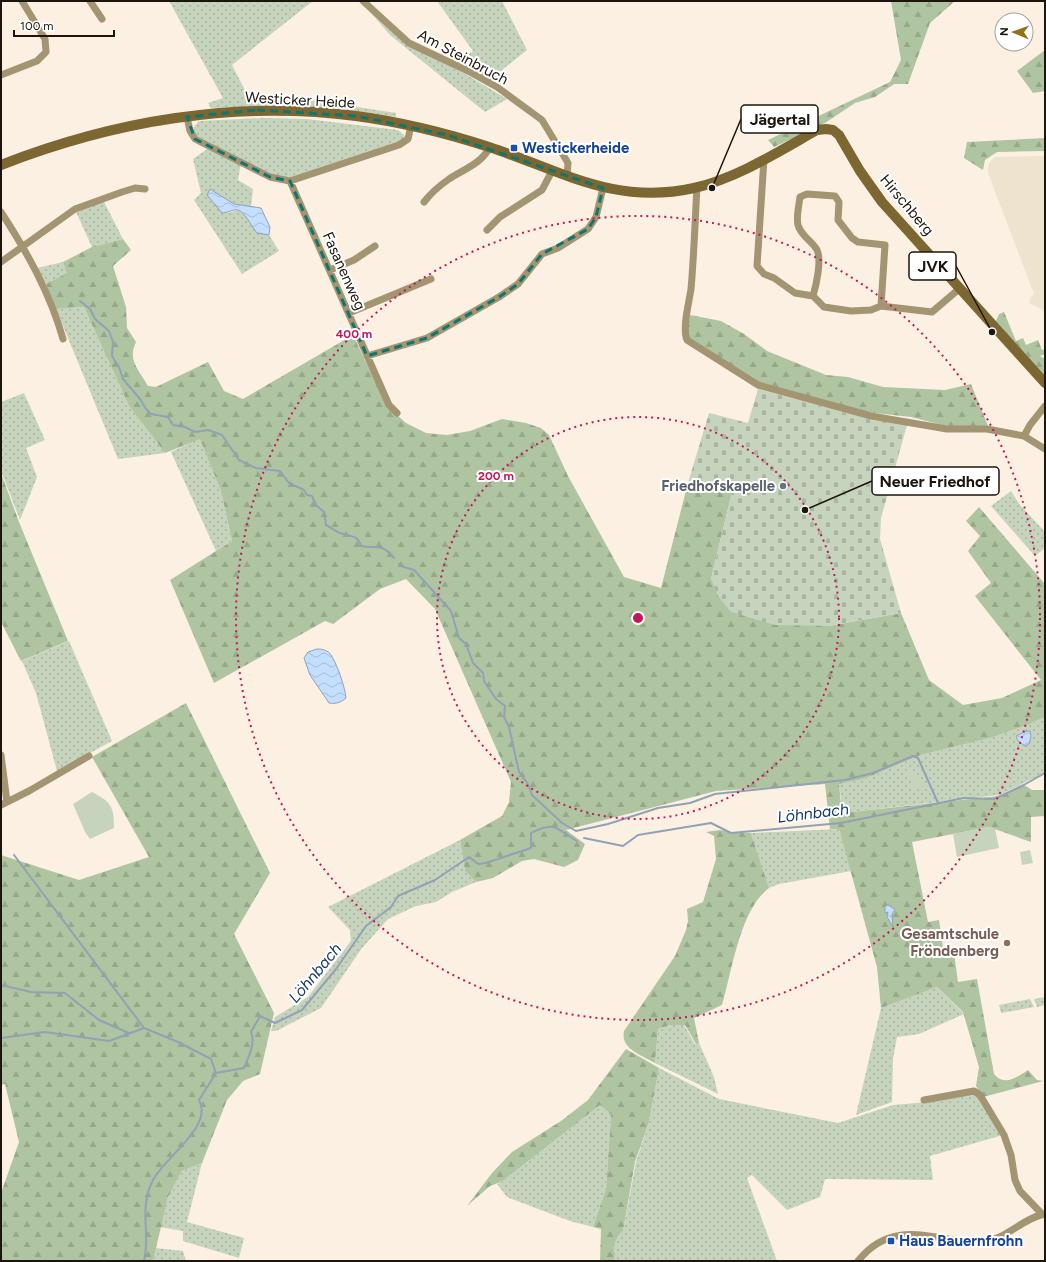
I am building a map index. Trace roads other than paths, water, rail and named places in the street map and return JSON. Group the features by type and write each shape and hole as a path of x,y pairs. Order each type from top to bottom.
{"street":[{"path":"1,75 37,61 46,52 45,39 22,1"},
{"path":"90,1 102,19"},
{"name":"Am Steinbruch","path":"363,1 409,43 468,71 497,88 542,120 568,163 567,177"},
{"name":"Westicker Heide","path":"1,165 70,141 160,120 256,110 308,112 356,116 411,126 490,147 567,177 604,188 630,192 652,193 697,187 729,176 817,130 833,130"},
{"path":"187,117 190,131 195,139 270,177 290,181 399,145 408,139 411,126"},
{"name":"Hirschberg","path":"833,130 839,135 860,171 882,202 1045,383"},
{"path":"424,202 432,191 448,179 478,162 490,147"},
{"path":"764,159 757,266 764,274 774,278 795,293 813,296 824,307 851,311 871,310 881,306 932,312 959,289"},
{"path":"487,230 506,213 542,190 552,171"},
{"name":"Fasanenweg","path":"290,181 389,405 397,413"},
{"path":"697,187 694,255 689,310 684,333 687,340 758,385 871,416 947,429 987,429 1024,436 1044,449"},
{"path":"1,262 75,209 135,188 145,189"},
{"path":"367,356 427,338 499,297 518,284 542,254 558,248 588,229 596,217 604,188"},
{"path":"813,296 816,286 817,250 806,238 798,225 800,197 807,194 835,196 839,202 838,220 852,238 858,242 885,245 881,306"},
{"path":"1,212 44,285 54,308 63,339"},
{"path":"330,270 354,260 375,246"},
{"path":"349,313 431,279"},
{"path":"1024,436 1030,425 1045,406"},
{"path":"1,755 4,804 89,756"},
{"path":"858,1261 875,1244 898,1235 918,1235 973,1243 985,1242 1043,1214 1020,1191 1015,1180 1011,1155 1004,1135 980,1095 974,1091 924,1100"}],"water":[{"path":"210,189 234,204 261,208 270,227 269,235 257,233 245,216 238,210 222,213 207,195"},
{"path":"317,649 328,652 336,664 346,698 340,702 329,703 310,675 304,658 308,652"},
{"path":"1030,731 1031,736 1029,744 1025,746 1018,741 1016,736"},
{"path":"889,905 895,910 892,914 893,927 887,917 888,912 885,913 885,906"}],"waterway":[{"path":"80,301 90,309 95,319 109,331 113,342 112,356 119,367 123,379 151,414 168,417 173,425 185,427 195,432 208,430 222,435 239,460 256,468 280,471 289,483 304,490 307,495 312,496 316,505 324,512 326,525 340,533 355,538 360,542 361,546 382,548 390,553 394,558"},
{"path":"399,564 414,570 451,611 459,638 466,644 473,663 483,673 484,681 496,699 505,706 504,717 509,727 519,772 528,784 532,795 562,823 576,831 608,824 658,808 690,803 715,794 845,780 873,773 913,756 918,758 938,803"},
{"name":"Löhnbach","path":"584,838 623,846 638,835 711,823 731,833 841,823 964,798 994,799 1045,773"},
{"name":"Löhnbach","path":"1,1038 45,1032 109,1041 144,1028 178,1042 211,1059 216,1073 244,1068 253,1041 251,1032 260,1016 275,1023 302,1010 336,969 366,926 391,907 398,896 435,880 469,857 478,864 486,863 531,848 531,833 539,829 546,827 556,828 577,841"},
{"path":"14,855 144,1028"},
{"path":"1,985 31,992 65,993 99,1020 129,1033"},
{"path":"144,1261 146,1251 146,1201 153,1180 194,1131 200,1120 202,1110 199,1100 216,1073"}],"place":[{"name":"Westickerheide","path":"514,148"},
{"name":"Jägertal","path":"712,188"},
{"name":"JVK","path":"992,332"},
{"name":"Friedhofskapelle","path":"783,486"},
{"name":"Neuer Friedhof","path":"805,510"},
{"name":"Gesamtschule Fröndenberg","path":"1007,943"},
{"name":"Haus Bauernfrohn","path":"891,1241"}]}
